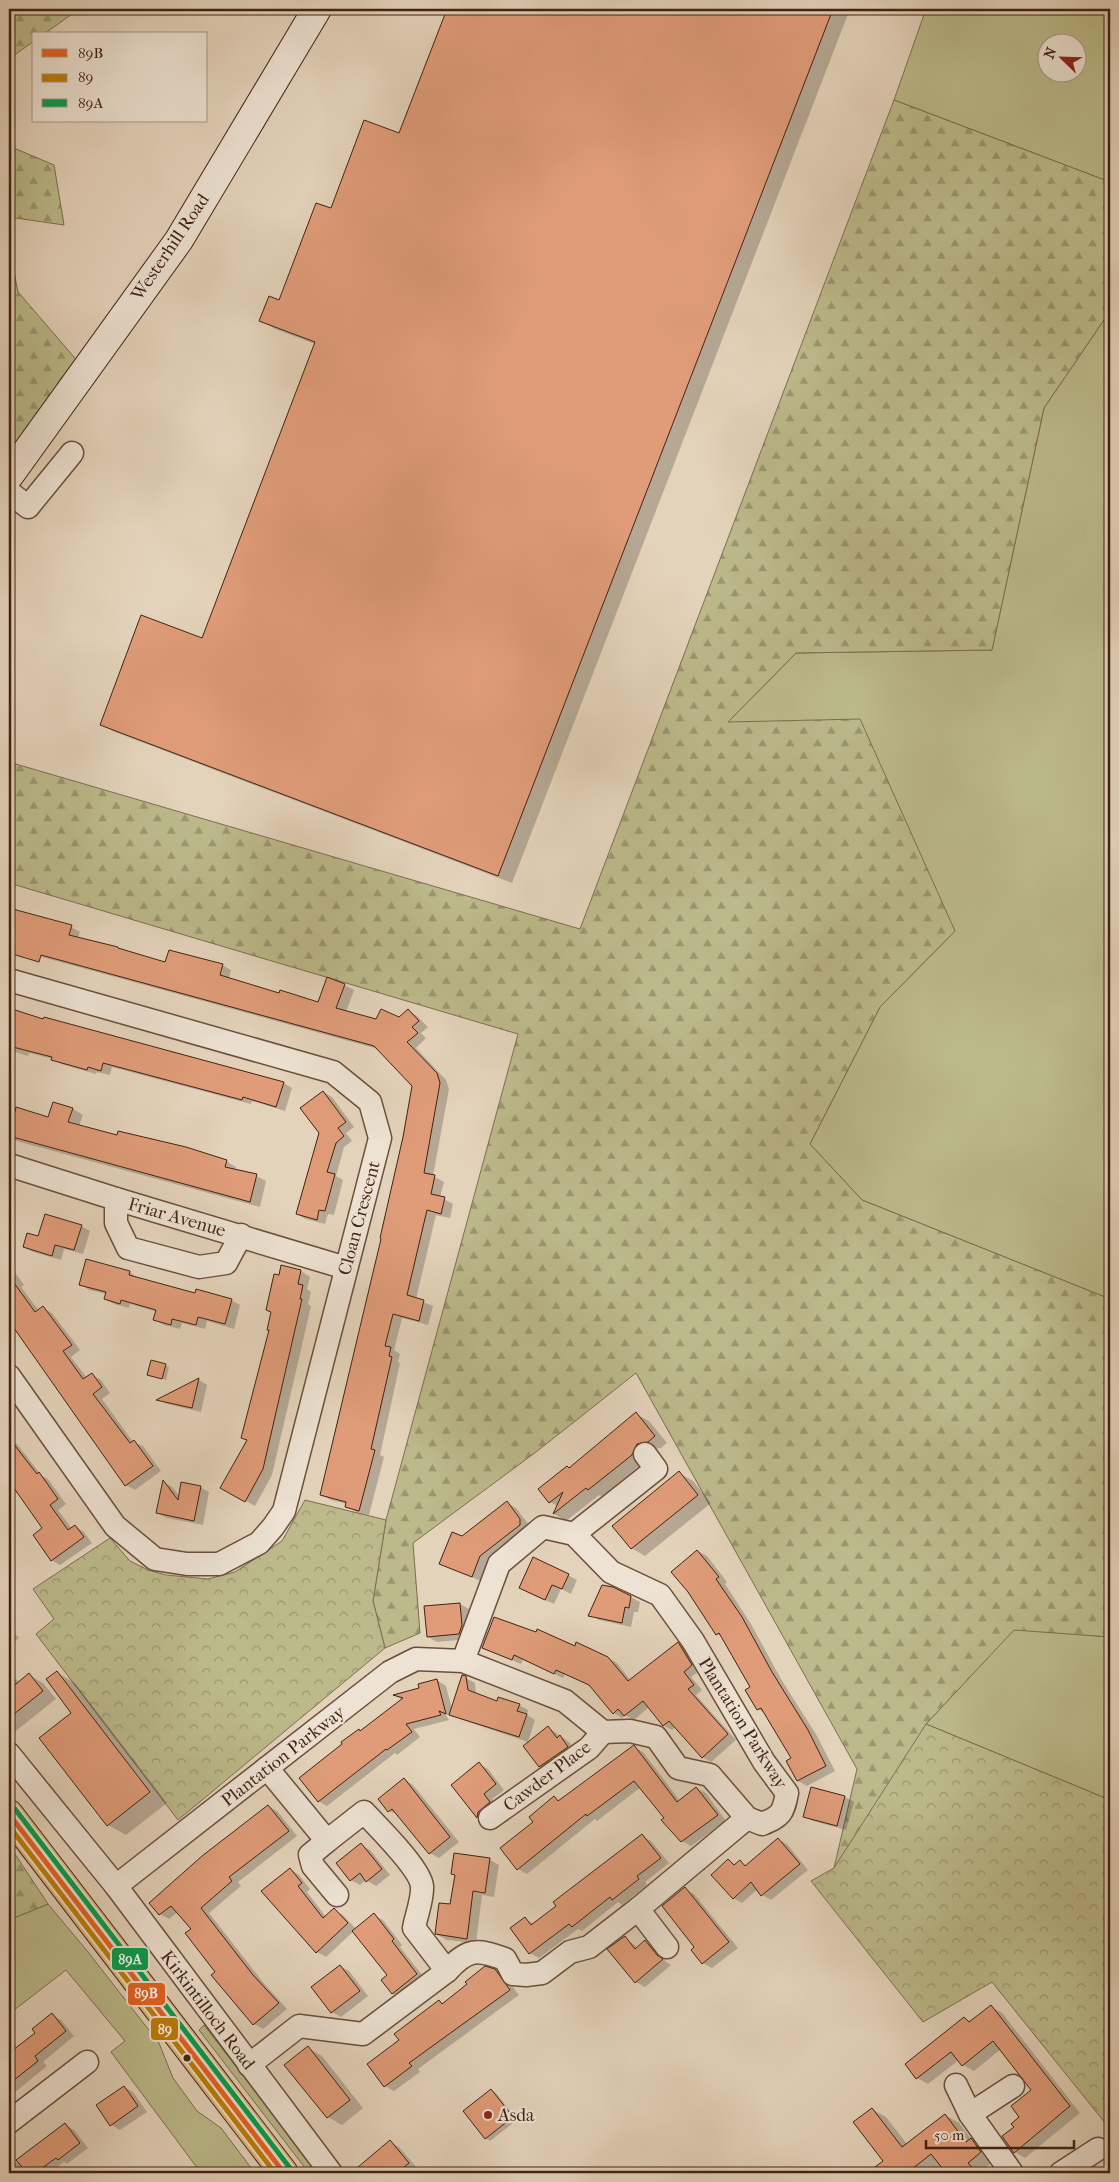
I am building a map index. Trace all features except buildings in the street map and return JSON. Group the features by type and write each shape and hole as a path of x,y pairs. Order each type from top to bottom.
{"main road":[{"path":"9,1814 284,2173"}],"street":[{"name":"Westerhill Road","path":"9,476 179,240 317,9"},
{"path":"9,492 28,507 72,453"},
{"name":"Cloan Crescent","path":"9,980 333,1072 370,1102 380,1138 284,1511 273,1527 258,1543 219,1564 187,1564 155,1559 114,1526 11,1383"},
{"name":"Friar Avenue","path":"9,1165 346,1268"},
{"path":"116,1199 116,1223 128,1248 199,1267 226,1263 241,1235"},
{"path":"463,1661 499,1564 543,1527 574,1534 656,1469 645,1454"},
{"name":"Plantation Parkway","path":"574,1534 611,1572 660,1595 693,1641 764,1762 787,1793 784,1806 778,1818 762,1824 747,1818"},
{"name":"Plantation Parkway","path":"116,1886 390,1672 416,1659 463,1661 565,1701 603,1732"},
{"path":"249,2065 299,2026 363,2034 470,1952 490,1954 505,1959 513,1974 542,1974 570,1952 589,1947 638,1909 747,1818 710,1776 678,1768 656,1737 630,1731 603,1732"},
{"name":"Cawder Place","path":"490,1818 589,1748 603,1732"},
{"name":"Kirkintilloch Road","path":"9,1754 116,1886 331,2173"},
{"path":"267,1768 327,1841"},
{"path":"337,1895 313,1866 310,1855 364,1812 409,1862 422,1885 414,1928 447,1971"},
{"path":"638,1909 667,1947"},
{"path":"9,2122 87,2062"},
{"path":"956,2085 970,2114 1012,2173"},
{"path":"970,2114 1013,2086"},
{"path":"1061,2173 1098,2149"}],"green space":[{"path":"9,9 79,9 47,32 32,32 32,42 9,59"},
{"path":"926,9 1110,9 1110,182 894,100"},
{"path":"894,100 1110,182 1110,311 1044,408 992,650 796,653 728,722 860,719 955,931 880,1007 810,1144 862,1200 1110,1299 1110,1637 1014,1630 926,1724 938,1790 834,1868 857,1769 636,1373 536,1452 413,1543 420,1633 385,1648 373,1601 386,1520 518,1034 9,883 9,762 580,929"},
{"path":"9,146 54,165 64,225 9,217"},
{"path":"9,247 18,292 80,364 9,454"},
{"path":"1110,311 1110,1299 862,1200 810,1144 880,1007 955,931 727,723 796,653 992,650 1044,408"},
{"path":"305,1500 386,1520 373,1601 385,1648 178,1820 36,1634 54,1619 33,1589 110,1538 130,1561 148,1570 166,1575 208,1579 235,1572 282,1541"},
{"path":"1014,1629 1110,1637 1110,1800 926,1724"},
{"path":"926,1724 1110,1800 1110,2129 992,1982 923,2022 811,1881 834,1868"},
{"path":"9,1845 48,1904 9,1920"},
{"path":"48,1904 159,2043 173,2078 197,2111 221,2128 255,2173 201,2173 111,2052 125,2041 66,1970 9,2014 9,1920"},
{"path":"204,2025 318,2173 309,2173 199,2030"}],"transit line":[{"name":"89A","path":"15,1809 290,2168"},
{"name":"89B","path":"9,1814 284,2173"},
{"name":"89","path":"9,1826 275,2173"}],"place":[{"name":"Asda","path":"488,2115"}]}
